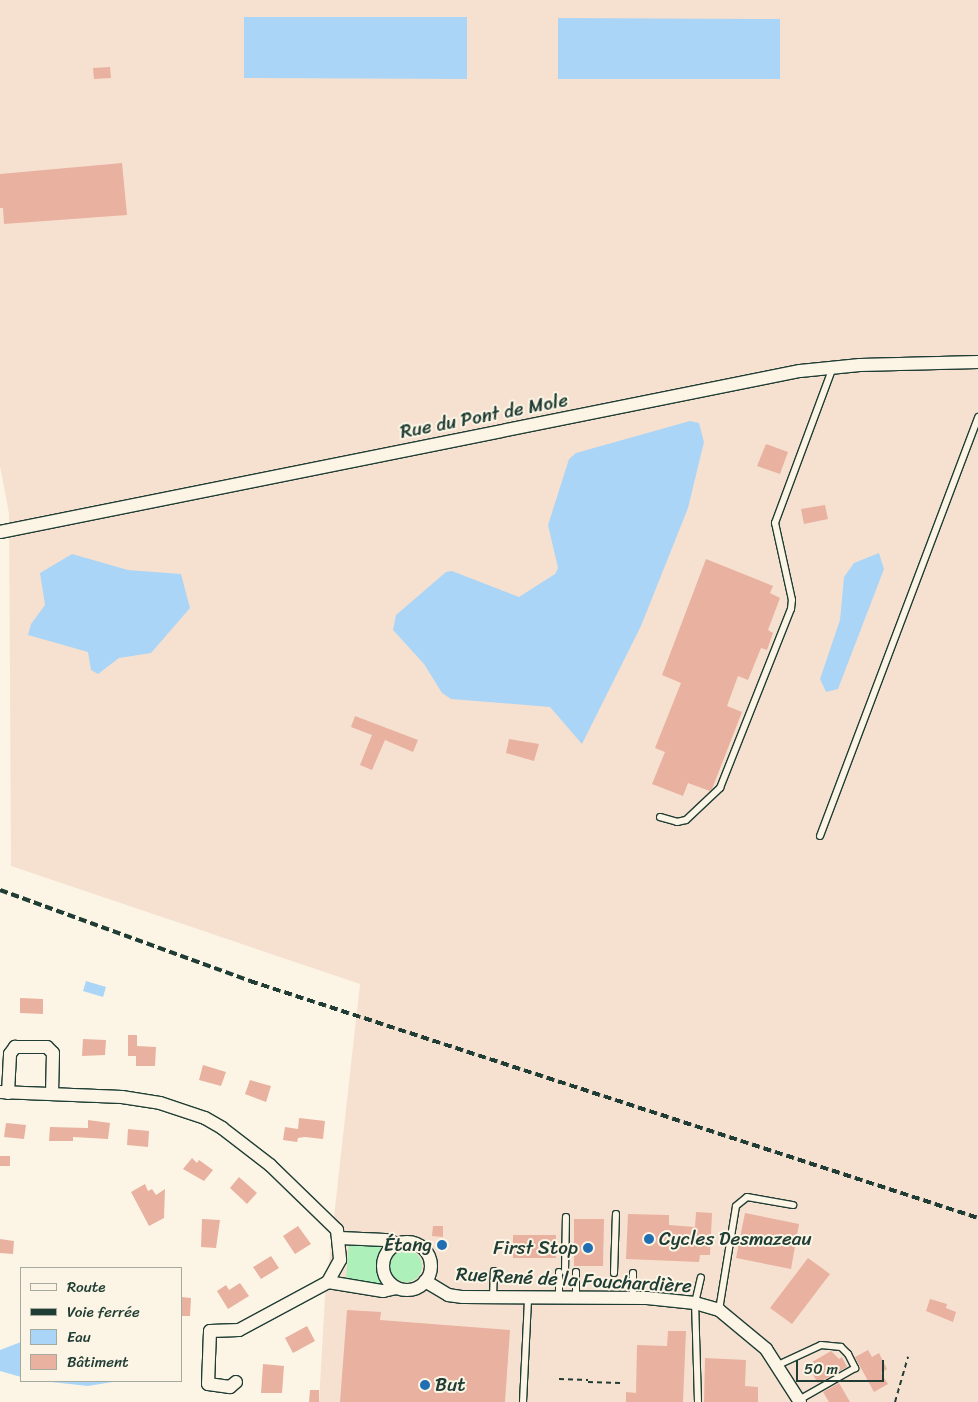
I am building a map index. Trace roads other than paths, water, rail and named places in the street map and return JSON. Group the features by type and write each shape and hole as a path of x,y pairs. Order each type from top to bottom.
{"street":[{"name":"Rue du Pont de Mole","path":"0,532 800,371 834,367 978,362"},
{"path":"52,1094 52,1053 47,1047 15,1047 10,1054 4,1093 142,1100 205,1118 270,1166 330,1222 340,1238 338,1268 328,1282 239,1330 210,1331 208,1384 230,1388 236,1382"},
{"path":"328,1282 383,1290 396,1288 412,1290 425,1281 431,1267 426,1252 414,1243 398,1244 385,1240 340,1238"},
{"path":"396,1288 385,1276 383,1269 386,1254 398,1244"},
{"name":"Rue René de la Fouchardière","path":"425,1281 448,1295 493,1298 633,1298 695,1303 719,1310 746,1330 778,1365 800,1401"}],"lane":[{"path":"660,817 677,822 686,820 720,788 790,609 792,600 775,523 834,367"},
{"path":"820,836 978,417"},
{"path":"719,1310 736,1206 747,1197 793,1206"},
{"path":"614,1273 616,1214"},
{"path":"559,1298 566,1217"},
{"path":"493,1298 494,1271"},
{"path":"576,1272 576,1298"},
{"path":"633,1273 633,1298"},
{"path":"698,1402 695,1303 701,1278"},
{"path":"523,1402 528,1298"},
{"path":"778,1365 821,1345 841,1347 848,1354 855,1368 800,1401"}],"water":[{"path":"244,17 467,17 467,79 244,78"},
{"path":"558,18 780,19 780,79 558,79"},
{"path":"690,421 699,423 704,442 688,508 641,626 582,744 550,707 451,699 442,693 424,664 393,630 396,615 446,572 452,571 519,597 555,574 558,568 548,525 569,459 576,453"},
{"path":"879,553 884,569 838,689 826,692 820,679 840,620 844,577 854,563"},
{"path":"72,554 128,570 181,574 190,608 151,653 119,658 98,674 91,670 88,652 28,635 31,624 45,605 40,573"},
{"path":"86,981 106,987 103,997 83,991"},
{"path":"20,1342 20,1377 0,1371 0,1350"},
{"path":"51,1382 113,1382 88,1386"}],"railway":[{"path":"0,890 250,981 978,1218"}],"place":[{"name":"Cycles Desmazeau","path":"649,1239"},
{"name":"Étang","path":"442,1245"},
{"name":"First Stop","path":"588,1248"},
{"name":"But","path":"425,1385"}]}
